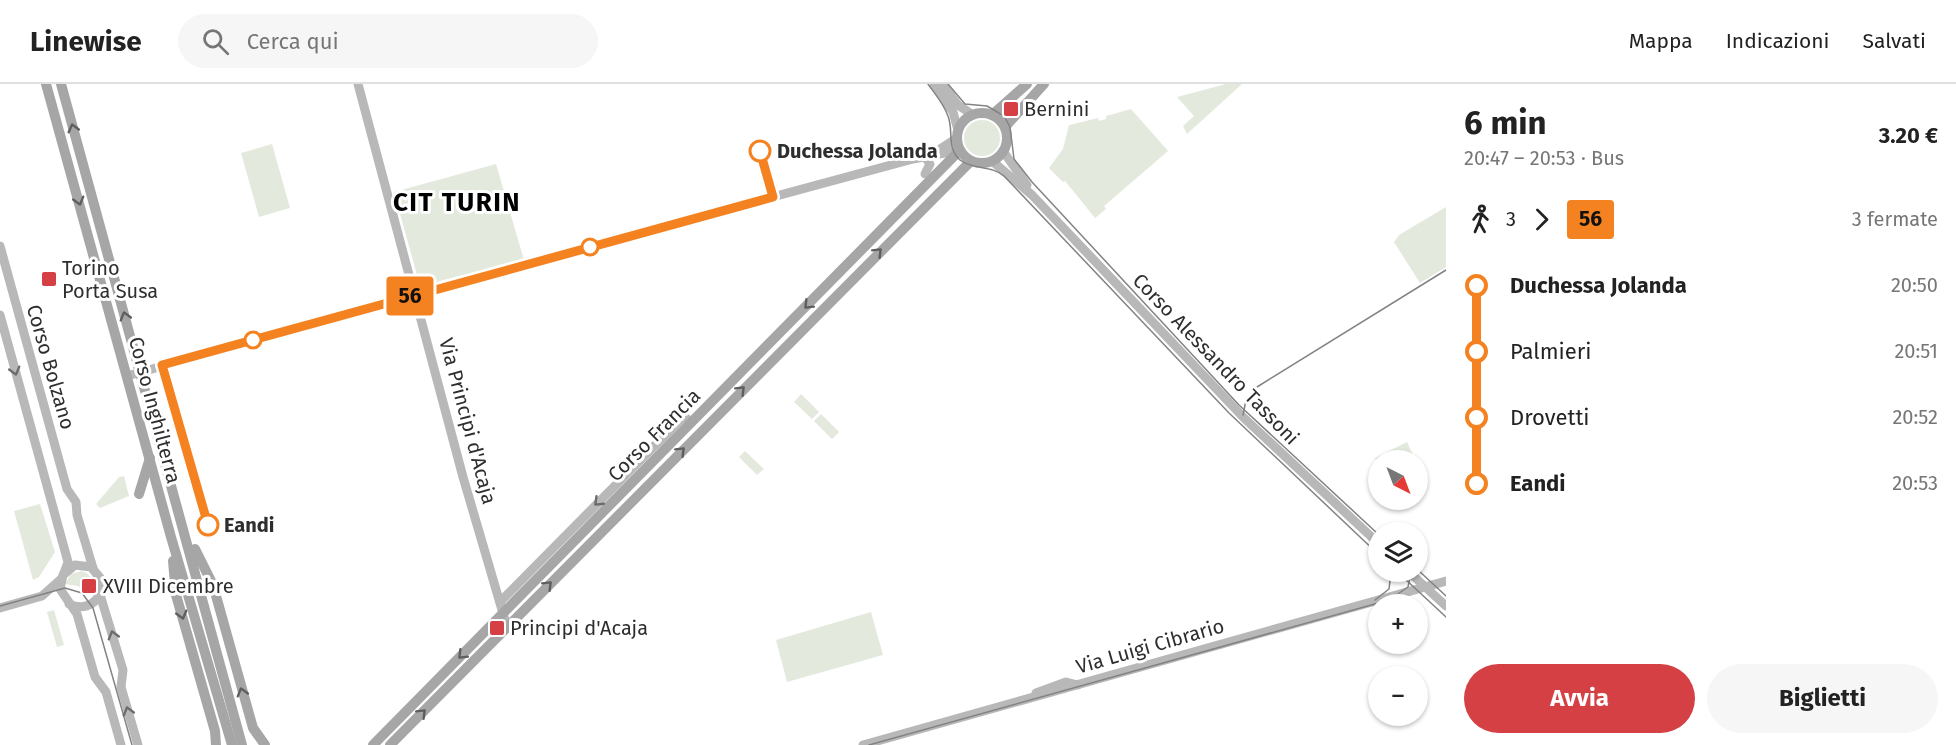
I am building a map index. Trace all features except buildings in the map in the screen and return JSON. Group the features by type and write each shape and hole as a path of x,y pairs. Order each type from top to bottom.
{"main road":[{"name":"Corso Inghilterra","path":"46,84 171,537 232,745"},
{"name":"Corso Inghilterra","path":"61,84 187,535 242,745"},
{"path":"992,115 1005,127 1007,142 1003,151 992,161 971,161 960,150 958,134 973,115 992,115 1003,108 1027,84"},
{"path":"1005,127 1044,84"},
{"name":"Corso Francia","path":"373,745 502,607 960,150"},
{"name":"Corso Francia","path":"390,745 971,161"},
{"path":"139,494 150,458"},
{"path":"187,535 211,579 251,723 265,745"},
{"path":"171,537 176,595 215,731 216,745"}],"street":[{"name":"Via Principi d'Acaja","path":"358,84 463,477 507,627"},
{"path":"928,156 958,134 953,112 934,84"},
{"path":"942,84 958,105 973,115"},
{"path":"127,376 415,294 928,156 960,150"},
{"path":"1003,151 1032,195"},
{"path":"925,174 930,164 928,156"},
{"path":"992,161 1032,195"},
{"name":"Corso Alessandro Tassoni","path":"1032,195 1244,418 1368,534"},
{"name":"Corso Bolzano","path":"0,246 5,283 71,496"},
{"name":"Corso Bolzano","path":"0,315 68,562 62,577"},
{"path":"76,508 71,515 64,517 53,506 60,495 71,496 76,508 89,560 102,582 101,593 123,670 121,687 138,745"},
{"path":"0,608 42,596 75,565 87,565 94,569"},
{"path":"62,577 60,589 77,614 95,677 106,692 121,745"},
{"name":"Via Luigi Cibrario","path":"863,745 1033,698 1037,691 1049,686 1066,682 1078,685 1446,581"},
{"path":"1420,582 1446,606"},
{"path":"42,596 80,607 89,606 101,593"}],"shaded area":[{"path":"1226,84 1242,84 1187,134 1183,126 1194,116 1177,97"},
{"path":"1131,109 1168,151 1104,206 1106,209 1095,218 1065,181 1063,182 1049,168 1063,149 1069,125 1098,118 1099,121 1106,119 1106,116"},
{"path":"982,120 995,125 1000,138 995,151 982,156 969,151 964,138 969,125"},
{"path":"272,144 290,208 259,217 241,153"},
{"path":"496,164 524,260 420,286 394,192"},
{"path":"1446,207 1446,267 1420,283 1394,242 1399,235"},
{"path":"801,394 819,412 812,419 794,402"},
{"path":"821,414 839,432 832,439 814,421"},
{"path":"1407,442 1411,450 1391,450"},
{"path":"745,451 764,469 757,475 739,457"},
{"path":"124,476 129,496 100,508 96,504 119,477"},
{"path":"40,504 55,552 39,577 33,580 14,511"},
{"path":"82,571 88,574 94,582 90,595 78,586 65,584 71,574"},
{"path":"54,610 64,645 57,647 47,612"},
{"path":"871,612 883,655 787,682 776,640"}],"tram line":[{"path":"928,84 946,112 950,122 953,150 960,160 993,170 1004,176 1229,413 1368,545"},
{"path":"948,84 965,104 987,106 1004,116 1010,127 1014,159 1032,182 1239,405 1368,525"},
{"path":"1243,415 1246,400 1257,387 1446,270"},
{"path":"1428,579 1446,596"},
{"path":"1383,594 1389,589 1390,582"},
{"path":"1408,582 1446,617"},
{"path":"869,745 1389,600 1408,587 1409,582"},
{"path":"0,606 65,588 82,593 93,608 132,745"}],"bus line":[{"name":"56","path":"208,525 162,365 773,197 760,151"}],"place":[{"name":"Bernini","path":"1011,109"},
{"name":"Duchessa Jolanda","path":"760,151"},
{"name":"Torino Porta Susa","path":"49,279"},
{"name":"Eandi","path":"208,525"},
{"name":"XVIII Dicembre","path":"89,586"},
{"name":"Principi d'Acaja","path":"497,628"}],"district":[{"name":"CIT TURIN","path":"457,202"}]}
